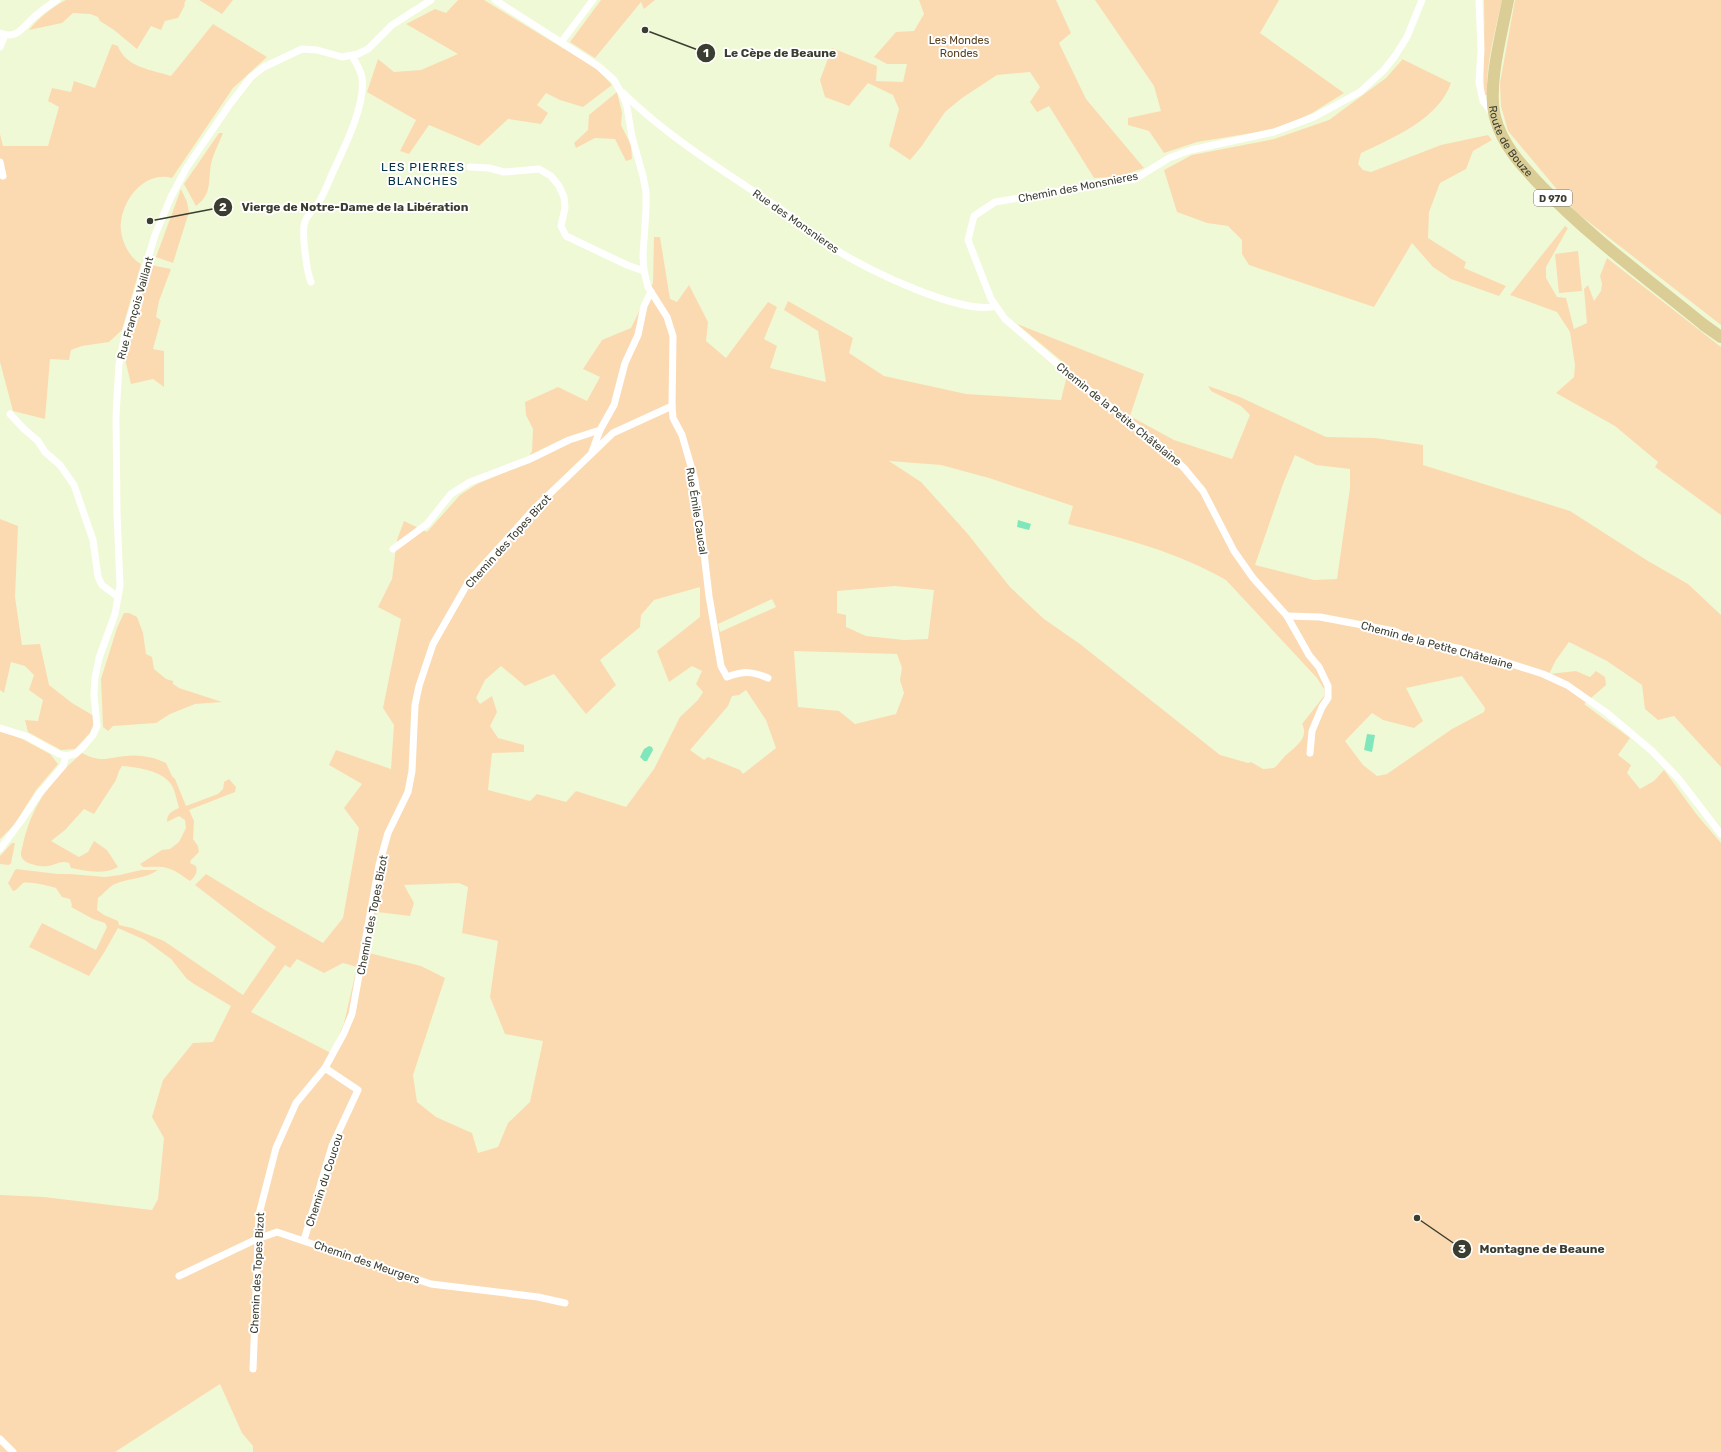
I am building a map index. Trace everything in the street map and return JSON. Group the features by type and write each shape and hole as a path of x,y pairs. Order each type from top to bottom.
{"main road":[{"name":"Route de Bouze","path":"1508,0 1494,73 1493,101 1495,116 1504,138 1520,163 1581,225 1704,325 1721,337"}],"street":[{"path":"0,47 2,34 13,35 22,31 33,18 57,0"},
{"name":"Rue François Vaillant","path":"66,756 75,754 79,751 96,731 98,722 94,694 95,673 115,614 120,573 117,513 116,416 116,387 119,364 125,334 155,235 170,197 187,167 230,104 245,84 258,71 290,53 302,49 317,50 336,56 352,56 368,49 388,29 431,0"},
{"path":"495,0 562,41 598,66 614,80 619,90"},
{"path":"562,41 593,0"},
{"name":"Chemin des Monsnieres","path":"1005,319 991,299 968,240 974,216 995,202 1135,179 1169,158 1191,150 1274,132 1314,117 1360,92 1384,70 1407,37 1422,0"},
{"path":"1479,0 1481,50 1479,82 1483,101 1495,116"},
{"path":"311,282 306,262 304,222 319,202 353,124 359,106 362,78 358,66 352,56"},
{"name":"Rue des Monsnieres","path":"619,90 640,110 714,166 780,209 837,251 893,280 954,302 980,308 996,306"},
{"name":"Rue Émile Caucal","path":"619,90 627,107 632,137 645,188 644,271 651,292 670,323 674,346 673,418 682,435 695,480 711,612 721,666 727,677 741,672 754,672 768,678"},
{"path":"0,162 3,176"},
{"path":"470,167 489,168 504,172 538,170 545,172 556,181 564,197 565,208 561,226 566,236 627,265 644,271"},
{"path":"591,454 600,430 614,405 625,363 638,335 644,306 651,292"},
{"name":"Chemin de la Petite Châtelaine","path":"1005,319 1077,380 1157,443 1184,468 1203,491 1234,551 1253,578 1287,616 1320,617 1394,631 1416,640 1462,649 1493,658 1543,674 1567,685 1607,713 1652,751 1678,778 1721,834"},
{"name":"Chemin des Topes Bizot","path":"253,1369 259,1214 276,1148 296,1103 325,1068 352,1014 379,865 388,833 408,792 412,771 416,705 419,686 433,644 469,581 535,508 613,433 672,406"},
{"path":"10,414 38,441 45,452 60,465 74,485 93,540 98,577 102,585 118,597"},
{"path":"393,549 427,524 451,494 470,482 528,460 569,440 600,430"},
{"path":"1287,616 1309,655 1319,667 1328,686 1328,698 1322,707 1312,731 1310,753"},
{"path":"0,728 26,736 59,754 66,756 63,766 38,794 21,821 0,849"},
{"name":"Chemin du Coucou","path":"304,1240 332,1146 358,1090 325,1068"},
{"name":"Chemin des Meurgers","path":"178,1276 257,1239 277,1232 431,1284 538,1297 565,1303"},
{"path":"0,1439 13,1452"}],"green space":[{"path":"66,0 186,0 178,18 165,21 161,30 151,26 137,49 114,30 100,21 98,17 90,14 73,13 62,23 29,30 46,13"},
{"path":"199,0 233,0 222,14"},
{"path":"458,0 484,0 597,69 612,85 583,107 560,100 546,93 537,105 548,113 541,124 508,119 479,146 429,125 409,154 400,151 416,120 367,92 378,59 394,72 421,70 458,54 406,24 435,9 446,13"},
{"path":"601,0 655,0 644,9 641,2 595,58 570,42"},
{"name":"Les Mondes Rondes","path":"919,0 1056,0 1071,33 1059,43 1086,99 1144,168 1118,177 1094,178 1049,106 1037,112 1030,102 1040,87 1030,72 997,75 962,98 945,112 921,147 910,160 889,146 899,109 893,95 868,83 849,106 825,97 820,80 832,48 877,66 876,81 903,82 907,64 887,64 874,57 896,32 914,31 924,14"},
{"path":"1095,0 1279,0 1260,33 1344,93 1312,113 1277,129 1197,142 1164,153 1149,131 1128,125 1128,118 1161,111 1154,86"},
{"path":"1484,0 1502,0 1489,59 1487,95 1484,95"},
{"path":"1515,0 1721,0 1721,325 1576,212 1508,131 1501,106 1500,83"},
{"path":"213,24 267,57 233,88 172,178 153,178 145,182 132,195 127,204 121,222 121,234 128,252 141,264 122,330 109,342 82,346 71,350 69,360 50,359 45,419 13,411 0,362 0,134 3,146 48,146 59,107 48,101 52,88 71,92 74,81 95,88 112,44 118,46 127,59 140,67 171,76"},
{"path":"1402,59 1451,83 1445,96 1425,117 1400,134 1361,153 1358,164 1363,170 1371,172 1441,145 1488,135 1492,140 1473,151 1466,169 1440,183 1429,212 1428,238 1466,262 1464,268 1506,286 1499,296 1451,279 1433,267 1412,243 1374,307 1249,265 1242,254 1242,240 1228,226 1207,223 1177,212 1164,170 1192,155 1274,139 1329,120 1386,78"},
{"path":"617,92 622,113 621,125 631,145 632,159 626,161 615,139 595,138 576,148 574,143 588,130 589,115"},
{"path":"219,133 223,133 212,160 208,190 202,201 196,206 184,184"},
{"path":"181,189 187,202 189,212 173,263 156,257"},
{"path":"1565,226 1568,228 1546,267 1546,278 1557,297 1566,298 1574,329 1587,323 1584,289 1588,285 1594,301 1601,291 1602,284 1600,276 1607,258 1721,347 1721,515 1655,467 1658,462 1615,426 1556,393 1574,377 1575,365 1570,332 1557,312 1510,295"},
{"path":"654,237 660,237 670,299 677,302 689,285 708,322 706,341 726,358 768,302 777,307 764,339 777,346 770,368 826,382 818,331 784,310 788,301 853,338 849,353 884,376 966,394 1061,400 1069,367 1017,324 1144,374 1130,416 1174,440 1232,459 1250,415 1241,406 1211,391 1208,386 1240,397 1326,437 1375,438 1423,445 1423,465 1570,511 1648,561 1688,584 1721,615 1721,767 1674,716 1658,720 1645,709 1642,685 1607,661 1569,642 1556,660 1549,674 1576,671 1590,677 1596,671 1605,677 1606,685 1584,704 1630,738 1618,755 1631,765 1627,773 1640,789 1654,781 1664,770 1697,815 1721,843 1721,1452 253,1452 253,1446 242,1433 220,1384 115,1452 0,1452 0,1195 44,1197 152,1210 158,1199 164,1138 152,1117 163,1080 193,1043 213,1042 231,1006 187,979 171,959 145,940 118,928 89,976 29,947 42,923 96,950 107,927 105,923 93,919 71,907 72,905 70,899 62,897 56,888 39,884 23,883 13,891 8,883 13,873 16,869 58,874 105,877 141,870 158,870 148,875 113,885 98,898 97,910 118,921 119,925 132,928 164,941 243,995 276,947 195,885 206,874 323,943 343,918 359,828 344,808 362,784 329,765 336,750 391,769 394,725 383,708 401,619 378,607 392,579 397,540 404,521 427,532 460,495 477,484 525,464 532,451 533,429 526,415 525,402 558,387 587,401 600,377 583,369 602,340 631,328 653,283","holes":["1295,455 1316,465 1350,469 1350,488 1337,579 1314,580 1255,565 1283,484","889,461 941,465 989,478 1073,506 1068,524 1129,540 1189,561 1226,580 1317,678 1324,689 1324,696 1302,724 1304,729 1303,738 1274,768 1263,769 1251,762 1248,763 1220,755 1080,644 1044,619 1010,587 967,533 921,482","895,586 934,590 928,639 904,640 866,636 846,627 846,615 837,613 837,591","700,587 700,617 657,651 669,682 692,666 702,671 696,684 703,692 698,700 680,717 654,769 626,807 576,791 566,802 537,794 530,801 488,790 492,753 524,752 524,745 498,738 490,726 497,712 492,696 480,704 476,698 485,680 501,666 525,686 554,674 586,714 616,685 600,660 640,627 641,615 654,600","772,599 776,607 720,632 718,624","794,651 897,654 902,668 900,680 904,693 896,714 855,724 839,711 798,707","1462,676 1485,708 1484,712 1452,729 1387,774 1377,776 1363,765 1345,741 1372,713 1383,720 1414,728 1423,721 1406,688","746,690 766,720 776,748 743,774 740,770 708,757 704,760 690,750 728,706 732,696 739,695","459,883 468,887 462,933 498,941 490,997 505,1034 543,1041 530,1102 508,1123 498,1147 478,1153 472,1133 436,1117 417,1102 413,1075 445,978 421,966 369,953 368,946 377,912 410,916 414,903 404,885","297,959 324,973 343,963 357,967 344,1023 331,1053 251,1012 285,965 290,968"]},
{"path":"1578,251 1582,291 1559,293 1555,254"},
{"path":"151,265 171,269 159,301 156,317 161,320 153,349 164,351 164,387 153,379 131,384 124,355"},
{"path":"0,519 18,526 15,597 22,645 40,644 49,685 72,703 94,716 92,731 75,749 61,750 28,732 25,720 38,721 43,700 29,690 34,675 25,666 11,662 4,693 0,690"},
{"path":"124,613 129,613 137,617 143,633 146,654 152,657 154,669 166,679 173,681 173,684 179,688 222,702 195,704 170,714 156,723 113,726 108,731 103,727 101,679 117,628"},
{"path":"0,731 22,739 50,754 58,764 36,790 14,825 0,839"},
{"path":"82,753 99,759 130,755 141,756 157,759 166,763 175,779 186,806 218,794 223,789 224,782 229,779 236,787 235,792 189,810 194,821 193,839 198,846 199,852 190,863 196,866 197,870 195,876 190,881 168,868 143,867 140,864 162,850 170,849 179,842 186,828 185,820 179,816 167,822 169,814 179,808 174,789 167,780 149,770 122,766 116,780 94,814 84,809 65,830 51,841 79,857 88,852 94,841 107,850 118,867 107,871 95,872 71,868 69,863 66,862 43,866 30,864 23,859 21,853 27,830 38,804 61,773"},
{"path":"12,843 15,843 11,863 9,865 0,864 0,856"}],"shaded area":[{"path":"1018,520 1031,524 1029,530 1017,527"},
{"path":"1367,734 1375,735 1372,752 1364,750"},
{"path":"649,746 652,747 653,750 647,761 644,761 640,757 644,749"}],"place":[{"name":"Le Cèpe de Beaune","path":"645,30"},
{"name":"Vierge de Notre-Dame de la Libération","path":"150,221"},
{"name":"Montagne de Beaune","path":"1417,1218"}],"district":[{"name":"LES PIERRES BLANCHES","path":"423,174"}]}
